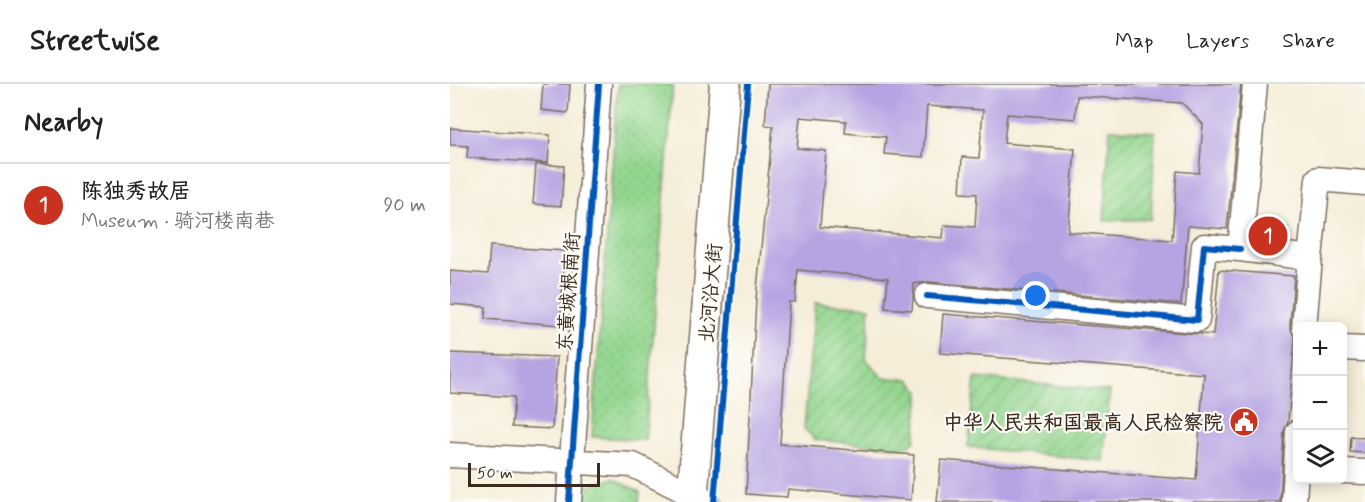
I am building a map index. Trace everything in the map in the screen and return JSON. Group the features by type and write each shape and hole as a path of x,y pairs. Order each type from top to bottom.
{"main road":[{"name":"北河沿大街","path":"697,500 725,84"}],"street":[{"name":"东黄城根南街","path":"570,502 599,84"},
{"path":"1240,249 1255,84"},
{"path":"1304,322 1318,179 1365,183"},
{"path":"927,296 1197,320 1204,246 1310,258"},
{"path":"1347,348 1365,350"},
{"path":"450,455 633,465 697,500"},
{"path":"1347,471 1365,472"},
{"path":"1294,502 1295,484"}],"green space":[{"path":"618,84 673,84 645,440 592,437"},
{"path":"1110,129 1155,132 1151,219 1104,221"},
{"path":"815,303 870,307 866,359 883,378 909,379 920,392 915,440 906,448 816,440 804,429"},
{"path":"975,378 1110,391 1103,461 968,447"},
{"path":"613,478 640,492 639,502 583,502 584,488"}],"building":[{"path":"543,84 570,84 568,113 541,110"},
{"path":"768,84 1241,84 1227,229 1188,226 1181,304 928,282 914,284 912,310 885,308 888,278 798,270 795,302 789,302 780,444 914,455 911,500 788,489 787,497 746,494 756,299 773,126 765,125","holes":["1077,96 1182,103 1203,124 1199,173 1177,171 1172,240 1068,232 1075,149 1004,143 1007,114 1075,119","927,106 983,110 979,158 962,157 960,193 977,194 975,227 944,225 943,238 820,227 826,151 797,148 800,117 846,121 845,133 886,137 884,154 923,157"]},
{"path":"450,128 550,135 548,163 467,158 468,146 450,145"},
{"path":"536,164 564,166 561,206 533,204"},
{"path":"1257,223 1288,227 1286,241 1255,237"},
{"path":"490,246 565,251 560,325 485,319 486,307 450,304 450,271 488,274"},
{"name":"中华人民共和国最高人民检察院","path":"1219,270 1294,276 1290,326 1293,333 1293,362 1288,422 1284,431 1280,502 937,502 941,460 1196,480 1204,374 940,353 943,314 1213,335"},
{"path":"450,353 557,357 552,429 512,427 514,397 450,393"},
{"path":"1351,437 1365,438 1365,453 1350,452"}],"cycle path":[{"path":"569,502 599,84"},
{"path":"714,502 748,84"},
{"path":"927,296 1197,320 1204,246 1240,249"}],"place":[{"name":"陈独秀故居","path":"1268,236"},
{"name":"中华人民共和国最高人民检察院","path":"1244,422"}]}
